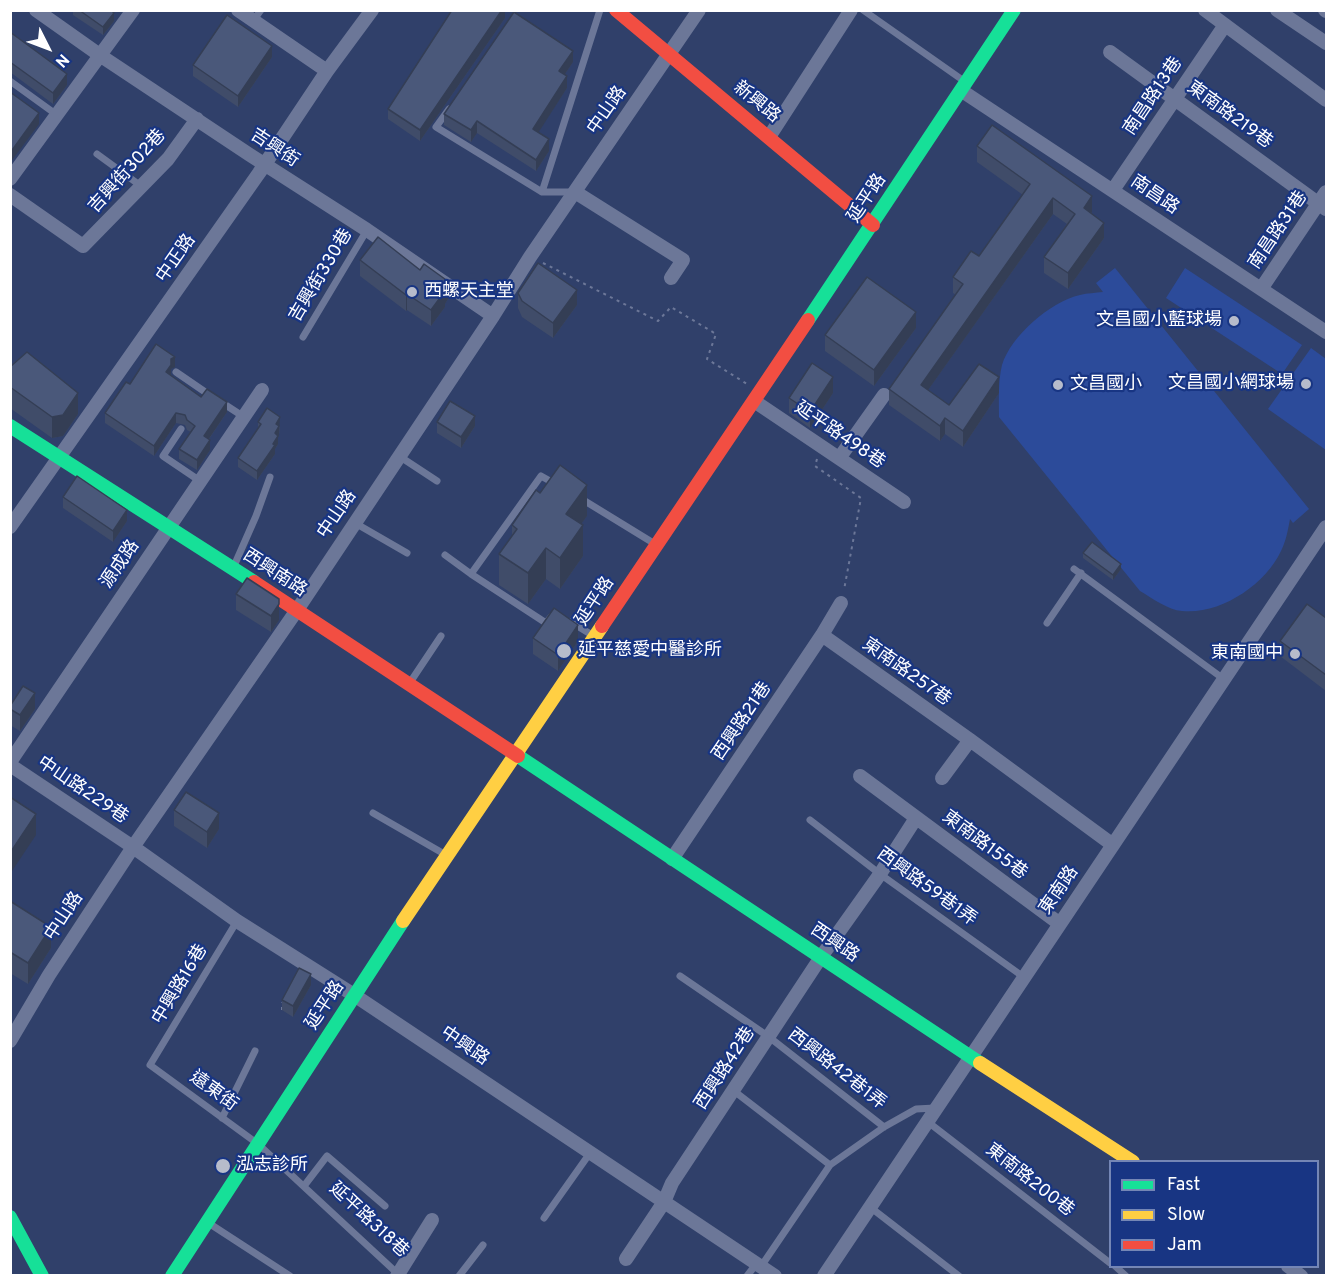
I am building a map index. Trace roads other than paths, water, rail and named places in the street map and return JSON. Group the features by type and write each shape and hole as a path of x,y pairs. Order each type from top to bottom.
{"street":[{"name":"吉興街","path":"36,10 100,56 368,230 493,316"},
{"path":"11,178 133,10"},
{"path":"238,10 257,16 327,71"},
{"name":"中正路","path":"10,527 60,460 265,165 327,71 372,10"},
{"name":"新興路","path":"616,10 873,225"},
{"name":"中山路","path":"10,1041 49,975 133,847 297,610 493,316 530,256 699,10"},
{"path":"769,137 851,10"},
{"name":"延平路","path":"172,1275 354,995 873,225 1014,10"},
{"path":"1205,10 1326,100"},
{"path":"1276,10 1326,43"},
{"name":"南昌路13巷","path":"1113,190 1225,25"},
{"name":"東南路219巷","path":"1110,52 1324,201"},
{"name":"南昌路","path":"964,87 1326,332"},
{"name":"吉興街302巷","path":"10,195 83,246 168,159 197,119"},
{"path":"575,192 682,260 671,278"},
{"name":"南昌路31巷","path":"1261,289 1324,201"},
{"name":"源成路","path":"10,783 13,766 168,528 262,390"},
{"path":"840,457 884,395"},
{"name":"延平路498巷","path":"757,396 904,502"},
{"name":"西興南路","path":"10,426 60,460 233,568 516,755"},
{"name":"東南路","path":"824,1275 1326,527"},
{"name":"西興路21巷","path":"672,859 841,603"},
{"name":"東南路257巷","path":"822,635 1113,845"},
{"path":"942,778 970,740"},
{"name":"西興路","path":"516,755 1130,1160"},
{"name":"中山路229巷","path":"13,766 133,847"},
{"name":"東南路155巷","path":"860,776 1060,924"},
{"name":"東南路155巷","path":"880,874 916,818"},
{"name":"中興路","path":"133,847 237,921 354,995 775,1275"},
{"name":"西興路42巷","path":"626,1259 664,1202 672,1184 821,957 880,874"},
{"path":"10,1217 42,1275"},
{"path":"399,1275 432,1220"}],"lane":[{"path":"542,192 600,10"},
{"path":"863,10 964,87"},
{"path":"10,81 57,116"},
{"path":"456,98 436,127 542,192 575,192"},
{"path":"97,154 141,186"},
{"name":"吉興街330巷","path":"303,337 368,230"},
{"path":"176,372 244,417"},
{"path":"180,429 163,456 200,481"},
{"path":"399,456 437,481"},
{"path":"471,574 541,476 561,488"},
{"path":"233,568 270,477"},
{"path":"571,493 656,544"},
{"path":"355,523 407,553"},
{"path":"446,555 546,623 555,612"},
{"path":"1047,622 1078,571 1225,680"},
{"path":"565,618 595,637"},
{"path":"409,684 441,636"},
{"path":"373,813 448,856"},
{"name":"西興路59巷1弄","path":"810,820 880,874 1025,978"},
{"name":"中興路16巷","path":"150,1065 237,921"},
{"name":"西興路42巷1弄","path":"680,976 769,1037 884,1127"},
{"path":"222,1118 255,1052"},
{"name":"遠東街","path":"150,1065 258,1144"},
{"path":"734,1091 830,1165"},
{"path":"747,1275 759,1264 830,1165 884,1127 916,1109 938,1107"},
{"name":"東南路200巷","path":"928,1122 1109,1262"},
{"name":"延平路318巷","path":"258,1144 399,1275"},
{"path":"544,1218 590,1153"},
{"path":"304,1186 327,1156 385,1206"},
{"path":"870,1207 959,1275"},
{"path":"207,1222 290,1275"},
{"path":"459,1275 483,1245"}],"place":[{"name":"西螺天主堂","path":"412,292"},
{"name":"文昌國小藍球場","path":"1234,321"},
{"name":"文昌國小網球場","path":"1306,384"},
{"name":"文昌國小","path":"1058,385"},
{"name":"延平慈愛中醫診所","path":"564,651"},
{"name":"東南國中","path":"1295,654"},
{"name":"泓志診所","path":"223,1166"}]}
